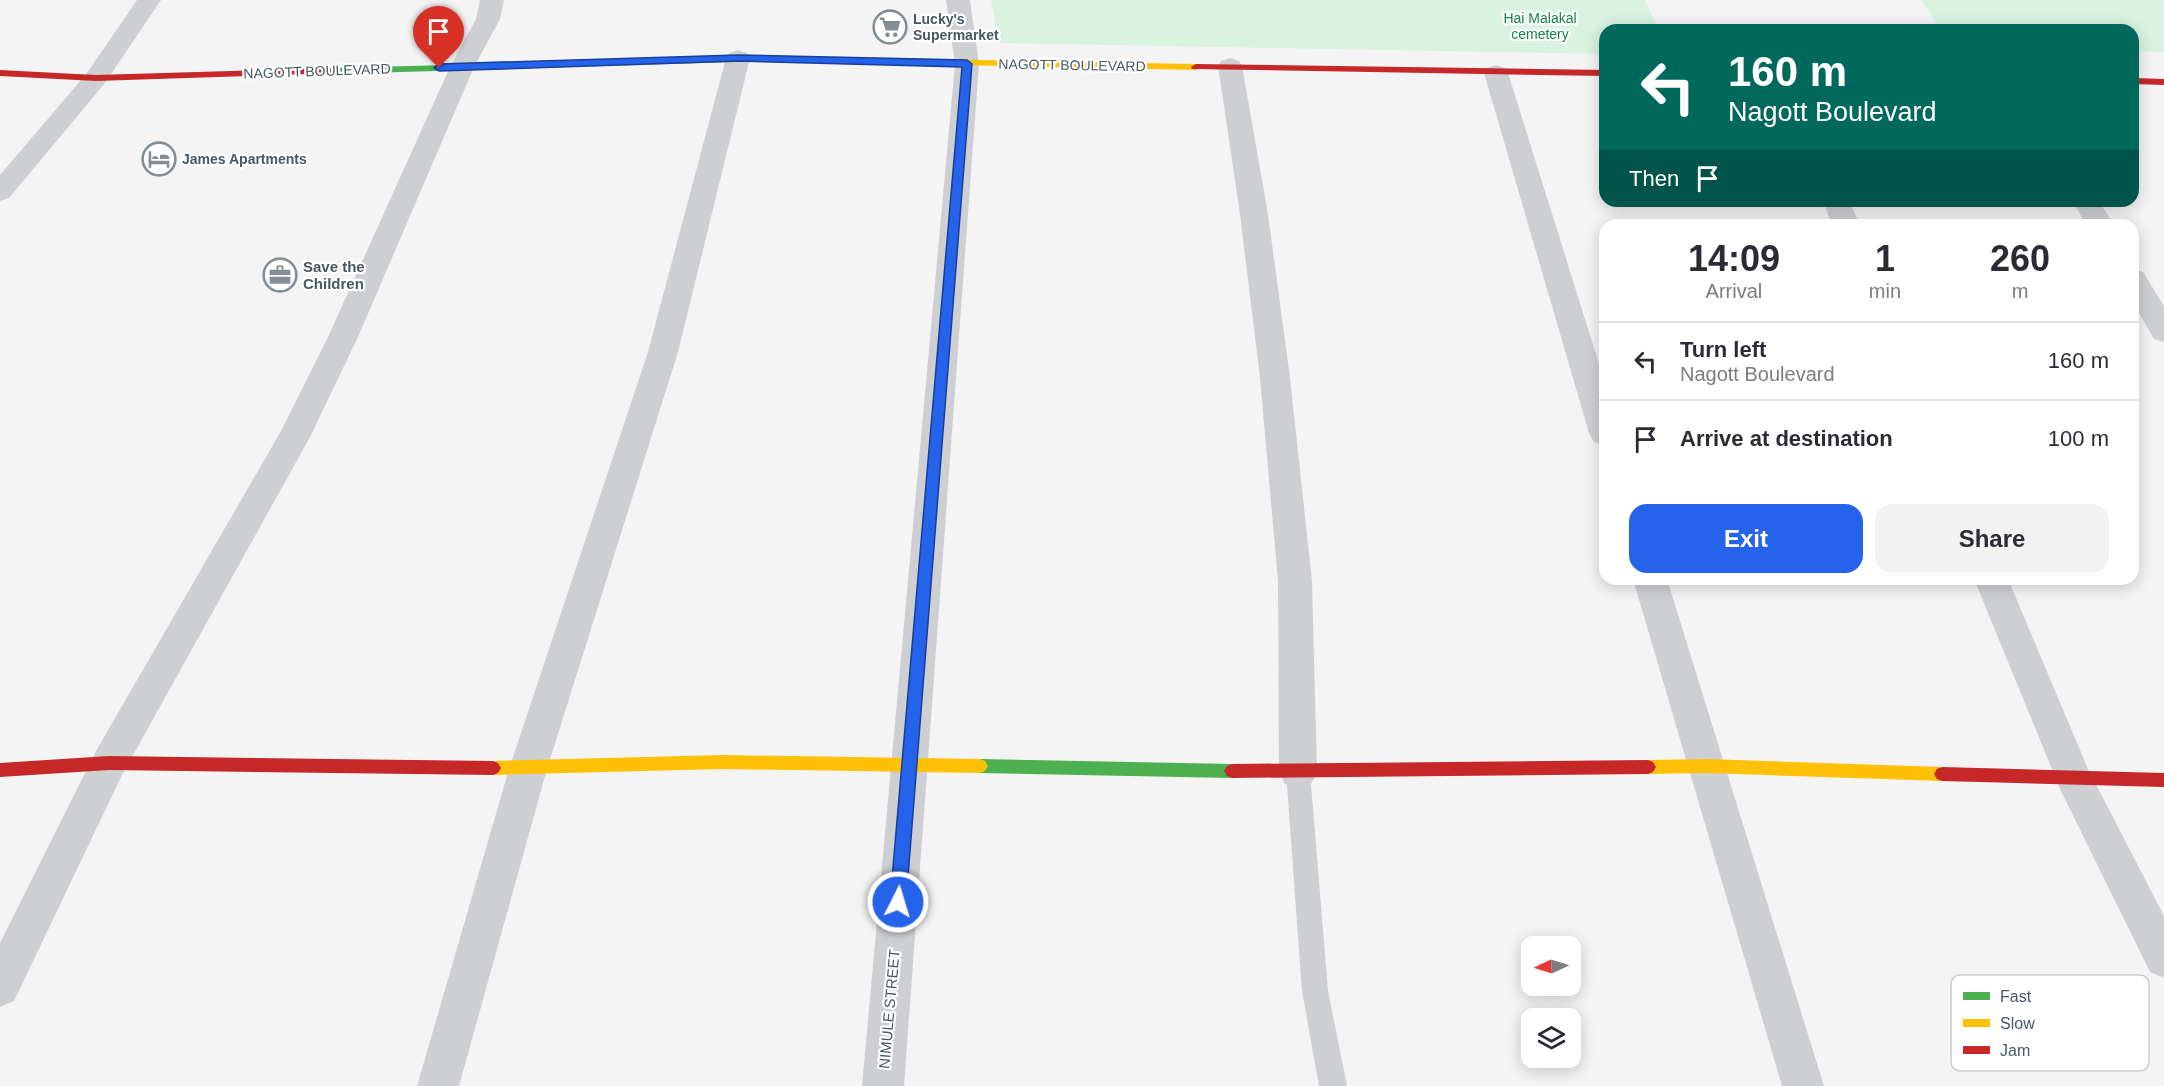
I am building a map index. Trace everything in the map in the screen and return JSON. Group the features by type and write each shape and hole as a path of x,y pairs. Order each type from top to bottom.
{"street":[{"path":"0,192 96,78 149,0"},
{"path":"0,987 109,763 294,436 343,337 462,67 488,20 492,0"},
{"name":"NIMULE STREET","path":"883,1086 967,64 958,0"},
{"path":"438,1086 528,769 663,352 738,58"},
{"name":"NAGOTT BOULEVARD","path":"0,73 96,78 738,58 967,64 1599,73"},
{"path":"1230,66 1254,214 1278,402 1295,580 1298,772"},
{"path":"1496,73 1599,413"},
{"path":"2139,81 2164,82"},
{"path":"2139,289 2164,331"},
{"path":"1652,585 1803,1086"},
{"path":"1993,585 2074,779 2164,958"},
{"path":"0,770 109,763 528,769 723,762 1298,772 1706,766 2164,780"}],"lane":[{"path":"1298,772 1315,991 1333,1086"}],"green space":[{"name":"Hai Malakal cemetery","path":"991,0 1645,0 1656,24 1599,24 1599,54 999,43"},
{"path":"1921,0 2164,0 2164,52 2139,51 2139,24 1938,24"}],"traffic: fast":[{"path":"335,71 768,59"},
{"path":"980,766 1232,771"}],"traffic: slow":[{"path":"768,59 1196,67"},
{"path":"493,768 723,762 980,766"},
{"path":"1648,767 1706,766 1942,774"}],"traffic: jam":[{"path":"1196,67 1599,73"},
{"path":"0,73 96,78 335,71"},
{"path":"2139,81 2164,82"},
{"path":"0,770 109,763 493,768"},
{"path":"1232,771 1648,767"},
{"path":"1942,774 2164,780"}],"place":[{"name":"Lucky's Supermarket","path":"890,27"},
{"name":"James Apartments","path":"159,159"},
{"name":"Save the Children","path":"280,275"}],"route":[{"path":"439,68 738,58 967,64 898,902"}]}
